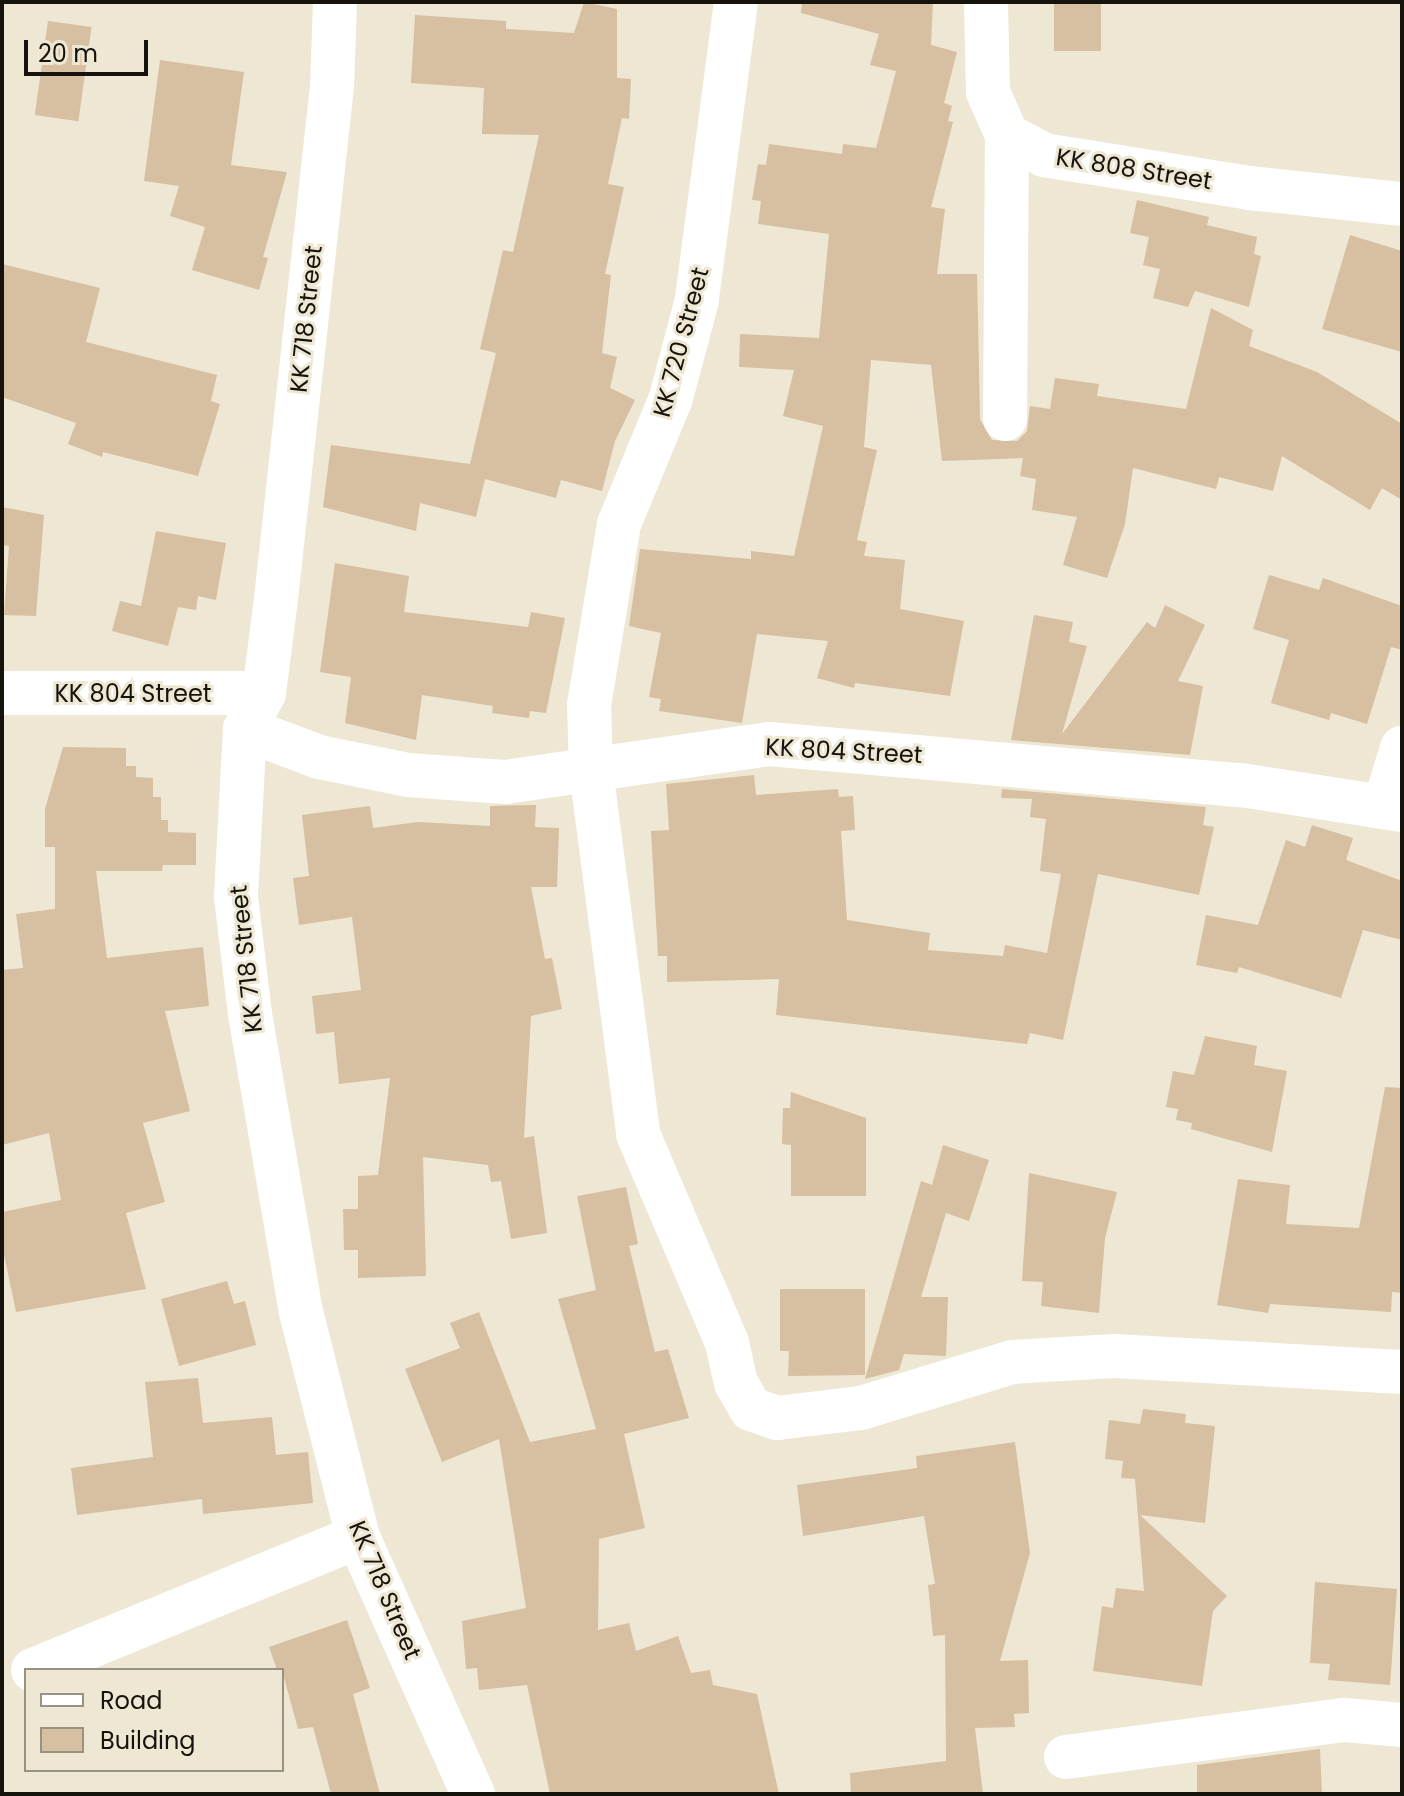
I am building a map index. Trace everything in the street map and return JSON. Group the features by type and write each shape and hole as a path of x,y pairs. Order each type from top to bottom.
{"street":[{"name":"KK 718 Street","path":"335,2 332,86 254,711 236,897 250,1014 301,1312 358,1537 473,1794"},
{"name":"KK 720 Street","path":"736,2 697,300 671,398 619,524 589,705 591,770 638,1134 751,1409 777,1418 861,1408 1012,1362 1114,1356 1402,1372"},
{"path":"986,2 988,92 1007,135 1005,419"},
{"name":"KK 808 Street","path":"1007,135 1044,155 1249,188 1402,204"},
{"name":"KK 804 Street","path":"2,693 254,711 319,757 408,775 505,782 769,744 1241,785 1393,808"},
{"path":"1393,808 1402,748"},
{"path":"38,1668 358,1537"},
{"path":"2,1683 24,1674"},
{"path":"1066,1757 1345,1720 1402,1725"}],"building":[{"path":"584,2 617,9 617,78 631,79 629,119 622,118 608,184 624,187 605,274 611,275 602,353 617,357 610,388 635,400 615,441 602,491 561,480 556,498 485,479 476,517 420,503 416,531 323,507 331,445 470,464 496,353 480,349 503,250 513,252 539,135 482,134 484,88 411,83 415,15 506,21 506,29 574,33"},
{"path":"802,2 933,2 931,45 957,52 944,103 952,106 948,121 953,122 931,207 945,209 937,274 977,274 980,419 992,440 1017,441 1027,431 1030,406 1050,409 1055,378 1099,384 1097,396 1186,409 1211,308 1253,330 1249,346 1317,372 1402,424 1402,500 1382,488 1370,510 1282,456 1273,491 1219,477 1216,489 1133,468 1125,524 1107,578 1063,565 1077,517 1032,510 1036,479 1020,476 1023,458 942,461 931,365 871,360 864,447 877,450 857,540 867,542 864,556 905,560 900,609 964,621 950,696 855,683 854,688 817,678 828,641 757,634 742,723 659,711 661,699 649,697 661,633 629,626 640,549 751,559 751,551 794,556 823,426 783,416 794,370 739,367 740,334 819,338 829,234 758,224 761,201 752,200 758,164 766,165 769,144 842,154 843,144 876,148 896,71 870,65 879,34 801,13"},
{"path":"1054,2 1101,2 1101,51 1054,51"},
{"path":"48,21 92,27 78,121 35,115"},
{"path":"160,60 244,72 231,165 287,172 263,257 268,258 259,290 192,270 205,227 170,216 179,186 144,181"},
{"path":"1137,200 1209,217 1207,225 1257,237 1254,254 1261,256 1249,307 1195,291 1188,307 1153,298 1160,269 1143,265 1149,237 1130,233"},
{"path":"1350,235 1402,251 1402,352 1322,329"},
{"path":"2,264 100,288 86,342 217,375 211,401 220,404 198,476 103,452 102,457 68,444 76,423 2,397"},
{"path":"2,507 44,515 36,616 4,615 9,546 2,545"},
{"path":"156,531 226,543 216,600 198,596 196,610 178,607 168,646 112,631 120,601 141,606"},
{"path":"335,563 409,576 404,612 528,627 531,612 565,618 546,713 530,711 529,718 492,713 493,706 422,695 416,740 345,723 351,677 320,672"},
{"path":"1269,575 1319,590 1323,578 1402,606 1402,650 1391,647 1367,724 1331,713 1329,720 1271,703 1289,640 1253,629"},
{"path":"1165,605 1205,625 1178,681 1203,686 1190,755 1011,740 1034,615 1073,622 1069,642 1087,646 1062,734 1147,622 1155,628"},
{"path":"63,747 126,748 126,766 136,766 136,777 153,778 153,797 161,797 161,820 168,820 168,832 196,833 196,865 163,865 162,871 96,871 107,958 203,947 209,1006 165,1011 190,1111 143,1123 165,1202 126,1213 146,1289 16,1312 2,1245 2,1212 61,1200 49,1133 2,1145 2,970 23,968 16,914 55,909 55,847 45,847 45,809"},
{"path":"754,775 756,795 838,789 839,797 853,796 855,830 841,831 847,920 930,933 928,950 1003,956 1005,945 1047,953 1061,874 1040,871 1046,819 1030,817 1032,799 1001,798 1002,789 1206,807 1203,825 1214,827 1199,895 1098,874 1063,1040 1030,1033 1027,1044 776,1015 779,979 667,982 667,956 658,956 651,831 669,830 666,784"},
{"path":"536,805 535,827 559,828 557,887 531,887 545,959 552,958 562,1009 531,1016 524,1138 534,1136 547,1233 511,1239 501,1181 491,1182 488,1165 423,1157 426,1276 358,1278 358,1250 344,1250 343,1209 358,1209 358,1176 378,1175 390,1078 339,1084 334,1032 316,1034 312,996 361,990 352,917 299,925 293,878 309,876 302,815 370,806 373,828 418,822 490,826 490,806"},
{"path":"1312,825 1353,838 1346,860 1402,881 1402,940 1363,930 1341,998 1239,967 1237,973 1196,965 1206,915 1258,925 1286,840 1305,847"},
{"path":"1205,1036 1257,1046 1254,1065 1287,1071 1272,1152 1191,1129 1192,1123 1176,1120 1178,1109 1166,1107 1173,1071 1194,1075"},
{"path":"1385,1087 1402,1088 1402,1293 1392,1292 1391,1312 1270,1304 1268,1313 1217,1305 1238,1179 1290,1185 1286,1224 1359,1228"},
{"path":"791,1092 866,1118 866,1196 791,1196 791,1145 782,1144 783,1108 790,1108"},
{"path":"943,1145 989,1160 969,1221 946,1213 921,1297 948,1297 946,1356 904,1354 899,1370 865,1379 921,1181 932,1185"},
{"path":"1029,1173 1117,1192 1105,1238 1099,1313 1041,1306 1043,1282 1022,1281"},
{"path":"626,1187 638,1244 629,1246 655,1352 668,1349 689,1418 624,1434 645,1528 599,1539 598,1630 629,1623 636,1651 678,1636 691,1673 710,1670 713,1685 757,1694 779,1794 550,1794 527,1685 479,1690 477,1668 466,1669 462,1621 526,1608 499,1439 442,1462 405,1369 460,1348 450,1323 479,1312 530,1442 596,1429 558,1299 596,1290 577,1196"},
{"path":"227,1281 234,1304 245,1301 256,1345 179,1366 161,1299"},
{"path":"780,1289 865,1289 865,1375 788,1376 789,1351 780,1351"},
{"path":"198,1378 203,1423 272,1417 276,1455 308,1452 313,1503 203,1514 202,1499 77,1515 71,1468 153,1457 145,1382"},
{"path":"1143,1409 1186,1414 1185,1423 1215,1426 1205,1523 1140,1515 1227,1596 1213,1611 1202,1686 1093,1671 1102,1606 1113,1608 1116,1588 1144,1591 1135,1479 1121,1478 1123,1461 1105,1459 1109,1420 1140,1424"},
{"path":"1015,1442 1030,1553 1000,1661 1028,1660 1029,1713 1014,1714 1015,1727 975,1728 983,1794 851,1794 850,1773 946,1761 945,1635 933,1636 928,1585 935,1584 924,1516 803,1536 797,1485 917,1468 916,1456"},
{"path":"1315,1582 1397,1589 1390,1685 1328,1680 1330,1664 1310,1663"},
{"path":"347,1620 370,1688 353,1694 380,1794 331,1794 313,1727 298,1729 284,1668 276,1668 269,1647"},
{"path":"1320,1749 1322,1794 1197,1794 1197,1765"}]}
